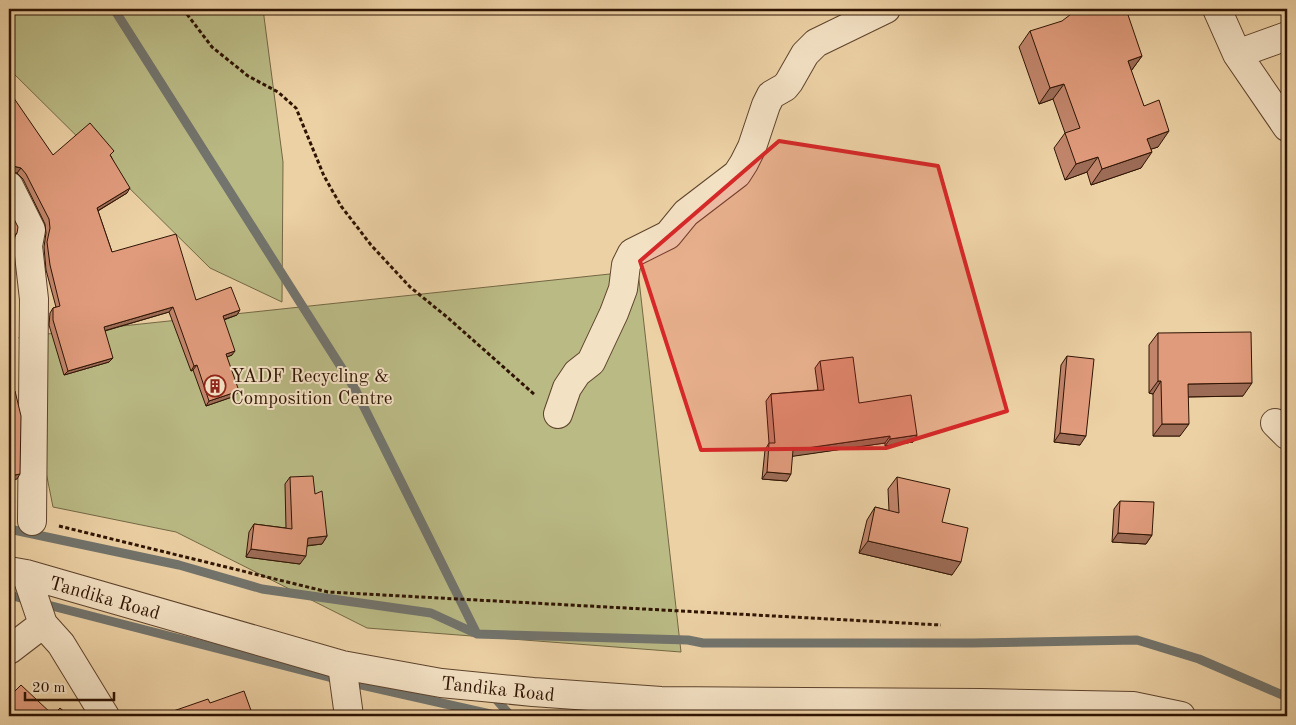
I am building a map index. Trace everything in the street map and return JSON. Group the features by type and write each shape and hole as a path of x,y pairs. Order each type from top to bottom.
{"street":[{"path":"558,414 567,388 577,373 591,362 614,313 624,289 626,265 632,253 668,235 686,214 737,174 752,147 770,95 785,87 809,49 816,43 886,9"},
{"path":"1217,9 1237,54 1287,127"},
{"path":"1237,54 1287,36"},
{"path":"9,186 31,230 28,246 34,299 32,521"},
{"path":"18,572 43,624 61,644 105,716"},
{"name":"Tandika Road","path":"18,572 342,665 442,683 533,692 661,701 1133,706 1181,716"},
{"path":"9,650 43,624"},
{"path":"342,665 349,716"}],"path":[{"path":"183,9 212,47 248,76 278,92 296,108 324,176 341,206 371,245 410,287 558,414"},
{"path":"32,521 78,530 328,592 941,625"}],"highlighted area":[{"path":"779,141 938,166 1007,411 886,448 701,450 640,261"}],"green space":[{"path":"9,9 263,9 283,162 282,302 210,268 9,69"},
{"path":"638,271 681,652 367,628 176,532 53,507 19,337"}],"building":[{"path":"1126,9 1142,56 1128,61 1144,106 1159,100 1169,131 1147,139 1152,152 1102,169 1098,157 1076,164 1065,133 1080,128 1064,84 1050,88 1030,31 1062,21 1075,11"},
{"path":"9,91 53,155 90,123 114,151 110,155 130,188 97,208 112,252 176,234 196,300 231,287 240,310 223,316 235,351 226,354 239,391 209,401 197,365 194,366 173,307 104,327 113,358 68,371 53,320 53,308 60,306 50,265 47,242 50,228 49,219 26,174 21,168 9,167"},
{"path":"9,209 18,227 17,233 9,240"},
{"path":"1251,332 1252,383 1188,384 1189,424 1162,424 1161,381 1158,381 1158,333"},
{"path":"1067,356 1094,359 1086,436 1060,433"},
{"path":"853,357 859,403 911,395 917,435 890,439 890,436 793,450 791,474 767,472 769,443 775,443 771,394 824,390 820,361"},
{"path":"9,370 21,416 20,474 10,476 9,471"},
{"path":"313,476 315,494 322,491 327,536 308,538 306,556 251,549 254,524 292,529 290,477"},
{"path":"897,477 950,489 942,522 968,528 961,562 868,541 875,507 899,513"},
{"path":"1120,501 1154,502 1152,535 1118,533"},
{"path":"21,685 53,715 60,708 69,716 9,716 9,697"},
{"path":"244,691 253,716 159,716 208,699 210,703"}],"waterway":[{"path":"114,9 355,389 477,634"},
{"path":"9,529 179,565 262,589 431,613 477,634 688,640 703,643 973,643 1137,640 1199,659 1287,697"},
{"path":"9,595 344,681 499,716"},
{"path":"493,696 511,716"}],"place":[{"name":"YADF Recycling & Composition Centre","path":"215,386"}]}
